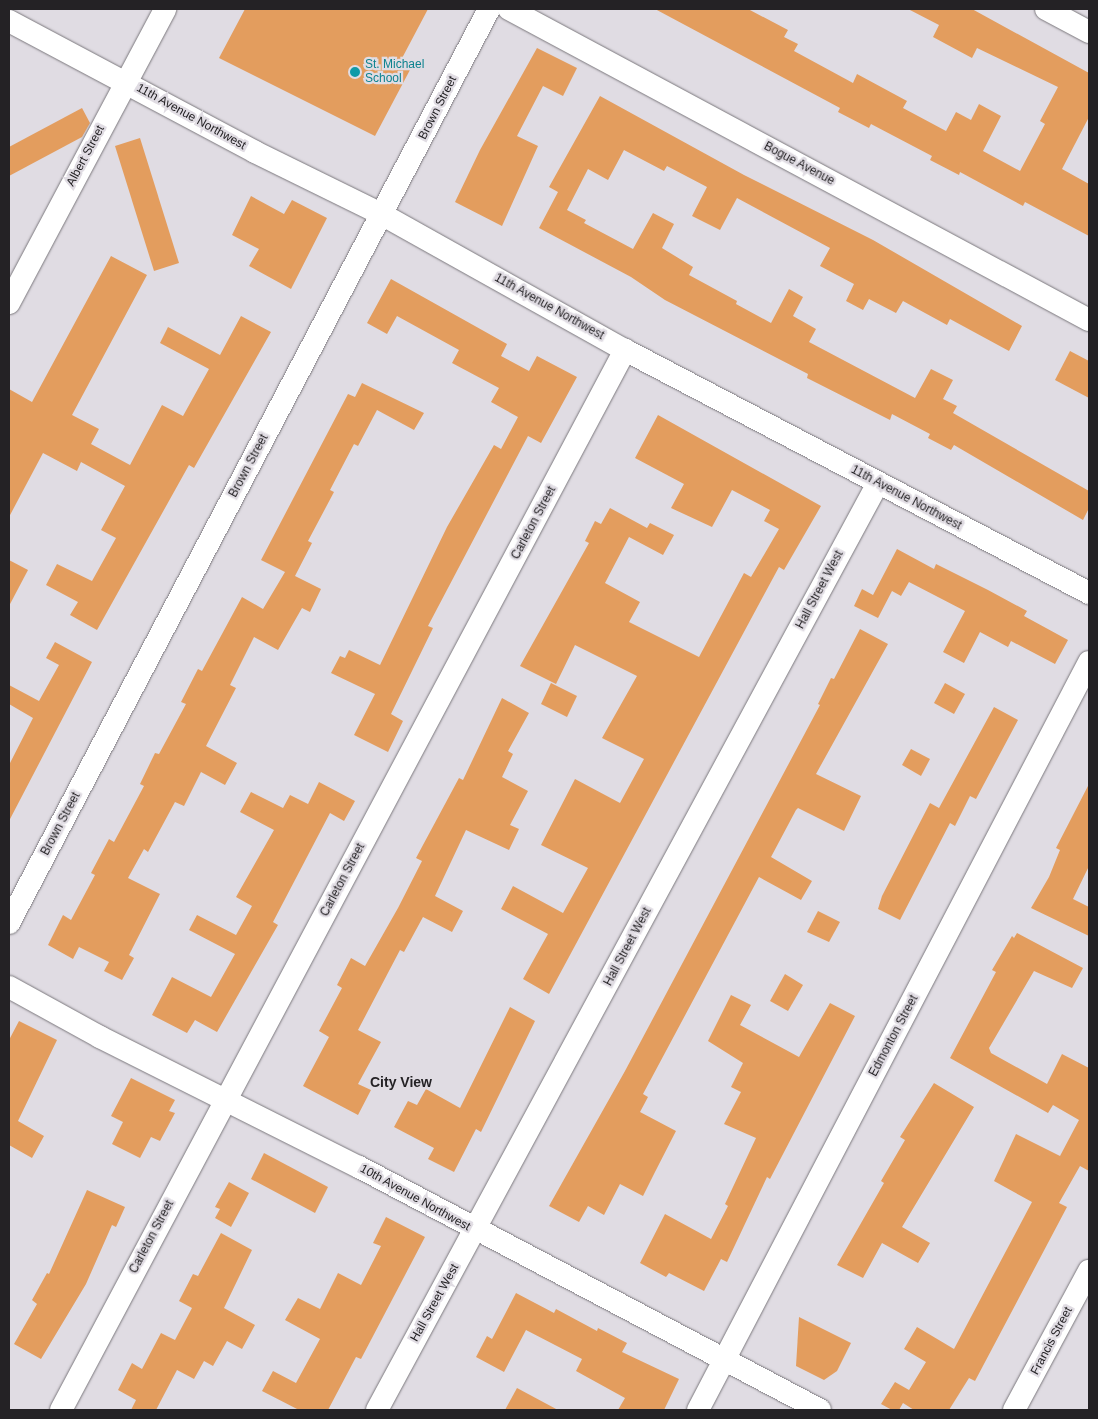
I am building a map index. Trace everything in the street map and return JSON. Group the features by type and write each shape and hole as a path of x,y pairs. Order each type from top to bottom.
{"street":[{"name":"Albert Street","path":"9,303 165,9"},
{"name":"Brown Street","path":"9,923 383,215 489,9"},
{"name":"Bogue Avenue","path":"509,9 1089,320"},
{"path":"1046,9 1089,32"},
{"name":"11th Avenue Northwest","path":"9,21 126,81 255,152 383,215 625,350 1089,593"},
{"name":"Carleton Street","path":"61,1410 625,350"},
{"name":"Hall Street West","path":"377,1410 878,483"},
{"name":"Edmonton Street","path":"698,1410 1089,662"},
{"name":"10th Avenue Northwest","path":"9,988 226,1099 820,1410"},
{"name":"Francis Street","path":"1014,1410 1089,1272"}],"building":[{"name":"St. Michael School","path":"245,9 428,9 400,62 411,68 375,136 219,58"},
{"path":"655,9 748,9 788,30 784,37 798,44 794,51 853,83 857,74 907,101 903,108 946,131 956,112 971,120 979,104 1001,116 983,151 1020,171 1045,124 1040,121 1058,87 977,48 972,58 933,37 939,25 908,9 972,9 1089,73 1089,117 1062,169 1089,184 1089,236 1025,202 1023,206 960,172 959,175 930,160 932,156 871,124 869,128 838,112 840,108"},
{"path":"537,48 577,68 563,96 543,86 517,136 538,146 502,226 455,202 480,150"},
{"path":"600,96 744,175 873,240 1022,326 1009,351 950,319 947,325 903,301 896,313 869,299 863,310 846,301 854,284 820,266 830,248 737,198 720,230 692,216 707,187 667,166 664,171 624,150 608,180 588,169 567,210 586,220 584,223 633,249 653,213 674,224 662,248 693,267 689,275 737,301 736,304 771,323 789,289 803,297 793,316 816,329 809,342 915,398 931,369 953,380 943,399 957,406 953,413 1089,491 1089,508 1083,520 954,445 951,450 928,438 930,434 892,414 890,420 807,378 808,374 665,300 631,277 539,228 558,192 549,187"},
{"path":"82,108 90,123 82,137 9,176 9,147"},
{"path":"140,138 179,263 154,271 115,146"},
{"path":"251,196 284,214 292,200 327,218 291,289 249,266 259,249 232,235"},
{"path":"111,256 147,275 72,415 99,429 91,444 130,465 162,405 183,416 209,369 160,343 168,327 220,355 241,316 271,332 194,468 189,465 97,630 70,615 78,602 46,585 57,564 92,581 116,538 101,530 125,486 81,462 77,471 43,453 9,517 9,389 32,402"},
{"path":"391,279 507,344 501,356 529,371 537,356 577,377 541,443 528,436 428,626 433,628 391,714 403,721 388,752 354,735 375,694 331,673 340,656 345,658 349,650 380,665 447,527 494,445 501,449 518,417 491,402 499,388 452,363 459,350 397,316 387,334 367,323"},
{"path":"1070,351 1089,361 1089,398 1055,380"},
{"path":"362,383 424,413 414,430 377,410 358,446 354,444 330,490 334,492 308,541 312,543 295,576 321,589 310,612 302,608 278,650 254,637 230,685 236,688 206,746 237,763 225,785 201,772 184,806 175,802 148,852 144,849 128,878 160,894 129,955 134,958 122,980 104,971 109,962 79,947 73,959 48,945 63,915 71,920 95,875 91,873 109,839 114,842 144,786 140,784 155,753 159,754 186,704 181,702 198,669 202,671 242,597 263,609 285,572 261,560 348,394 355,397"},
{"path":"658,415 821,506 784,570 779,567 549,994 523,979 548,934 501,909 513,886 563,913 588,868 541,845 575,779 620,803 644,759 602,738 637,676 575,645 556,684 520,666 589,543 585,541 595,521 601,524 610,508 647,528 650,523 674,535 663,555 629,537 605,583 640,602 629,622 699,657 744,573 751,577 779,529 764,521 770,510 732,490 712,527 671,508 684,484 635,458"},
{"path":"897,549 934,569 936,564 988,590 1027,611 1024,616 1068,640 1055,664 1011,641 1008,647 980,632 964,663 943,652 965,611 909,582 901,596 892,591 878,618 854,606 862,589 873,595"},
{"path":"9,560 28,570 9,606"},
{"path":"860,629 888,644 816,774 861,796 844,831 798,808 796,810 771,857 812,881 801,900 759,877 643,1094 648,1097 640,1112 676,1131 643,1196 620,1184 604,1215 588,1206 579,1222 549,1206 625,1071 820,705 818,704 831,678 834,679"},
{"path":"55,642 92,662 9,821 9,765 33,718 9,704 9,685 39,701 59,665 46,658"},
{"path":"551,683 577,696 567,717 541,704"},
{"path":"945,683 965,694 954,714 934,703"},
{"path":"502,698 529,713 508,751 513,754 502,777 528,791 510,825 519,829 509,850 466,830 435,896 463,911 452,932 423,917 404,952 400,950 358,1030 381,1042 358,1084 371,1090 358,1115 303,1086 329,1037 319,1031 342,988 337,985 351,958 365,966 398,908 422,861 416,858 459,778 463,780"},
{"path":"994,707 1018,720 976,799 970,796 955,826 950,823 900,920 878,909 882,896 930,803 939,808"},
{"path":"911,749 930,759 921,776 902,765"},
{"path":"319,782 355,801 344,821 330,813 273,922 278,925 217,1032 195,1020 187,1033 152,1015 172,977 211,997 235,954 189,930 197,915 236,935 252,906 236,897 274,830 240,812 251,792 283,808 290,795 308,804"},
{"path":"1089,784 1089,866 1073,899 1089,907 1089,936 1031,908 1049,877 1060,850 1056,848"},
{"path":"818,911 840,922 829,942 807,932"},
{"path":"1017,933 1083,968 1072,988 1034,971 989,1048 991,1053 1047,1084 1062,1054 1089,1068 1089,1171 1080,1166 1059,1203 1067,1207 975,1381 969,1378 949,1410 914,1410 903,1403 899,1410 892,1410 881,1404 895,1382 909,1390 926,1362 904,1349 917,1327 954,1349 1032,1202 994,1181 1016,1134 1060,1156 1079,1120 1053,1105 1048,1113 950,1058 996,972 992,970 1012,936 1014,938"},
{"path":"785,974 803,985 788,1011 770,1001"},
{"path":"731,995 751,1005 740,1025 799,1057 830,1003 855,1016 770,1179 767,1177 727,1262 721,1259 704,1291 669,1273 666,1277 640,1263 665,1214 711,1239 728,1206 725,1204 756,1138 724,1124 741,1092 731,1087 743,1063 708,1041"},
{"path":"510,1007 535,1021 481,1132 476,1129 454,1172 428,1159 434,1148 394,1127 408,1101 417,1105 426,1089 460,1108"},
{"path":"19,1021 57,1040 18,1121 44,1136 32,1158 9,1145 9,1040"},
{"path":"131,1078 175,1100 169,1111 175,1113 160,1141 151,1137 140,1158 112,1144 123,1122 111,1116"},
{"path":"934,1083 974,1107 902,1227 930,1243 918,1263 882,1243 863,1278 837,1265 884,1183 881,1181 905,1140 900,1137"},
{"path":"264,1153 328,1187 315,1213 251,1179"},
{"path":"229,1182 249,1193 231,1227 215,1218 220,1209 215,1207"},
{"path":"87,1190 125,1207 116,1227 112,1225 86,1284 41,1359 14,1344 37,1304 32,1300 47,1273 49,1274"},
{"path":"386,1217 425,1237 361,1359 356,1357 328,1410 299,1410 262,1391 273,1371 296,1383 320,1339 285,1320 298,1298 320,1309 338,1273 361,1285 381,1246 373,1243"},
{"path":"221,1233 252,1250 224,1308 255,1325 242,1349 227,1341 213,1366 204,1361 194,1379 177,1370 156,1410 131,1410 136,1400 118,1390 132,1363 142,1369 161,1333 175,1340 192,1308 179,1301 193,1274 198,1276"},
{"path":"516,1293 554,1313 556,1309 597,1331 598,1328 627,1343 622,1352 679,1379 664,1410 618,1410 625,1398 576,1371 582,1359 526,1330 504,1372 476,1357 487,1336 492,1339"},
{"path":"799,1317 851,1343 837,1371 824,1380 796,1366"},
{"path":"517,1388 558,1410 505,1410"}],"place":[{"name":"St. Michael School","path":"355,72"}],"district":[{"name":"City View","path":"401,1082"}]}
